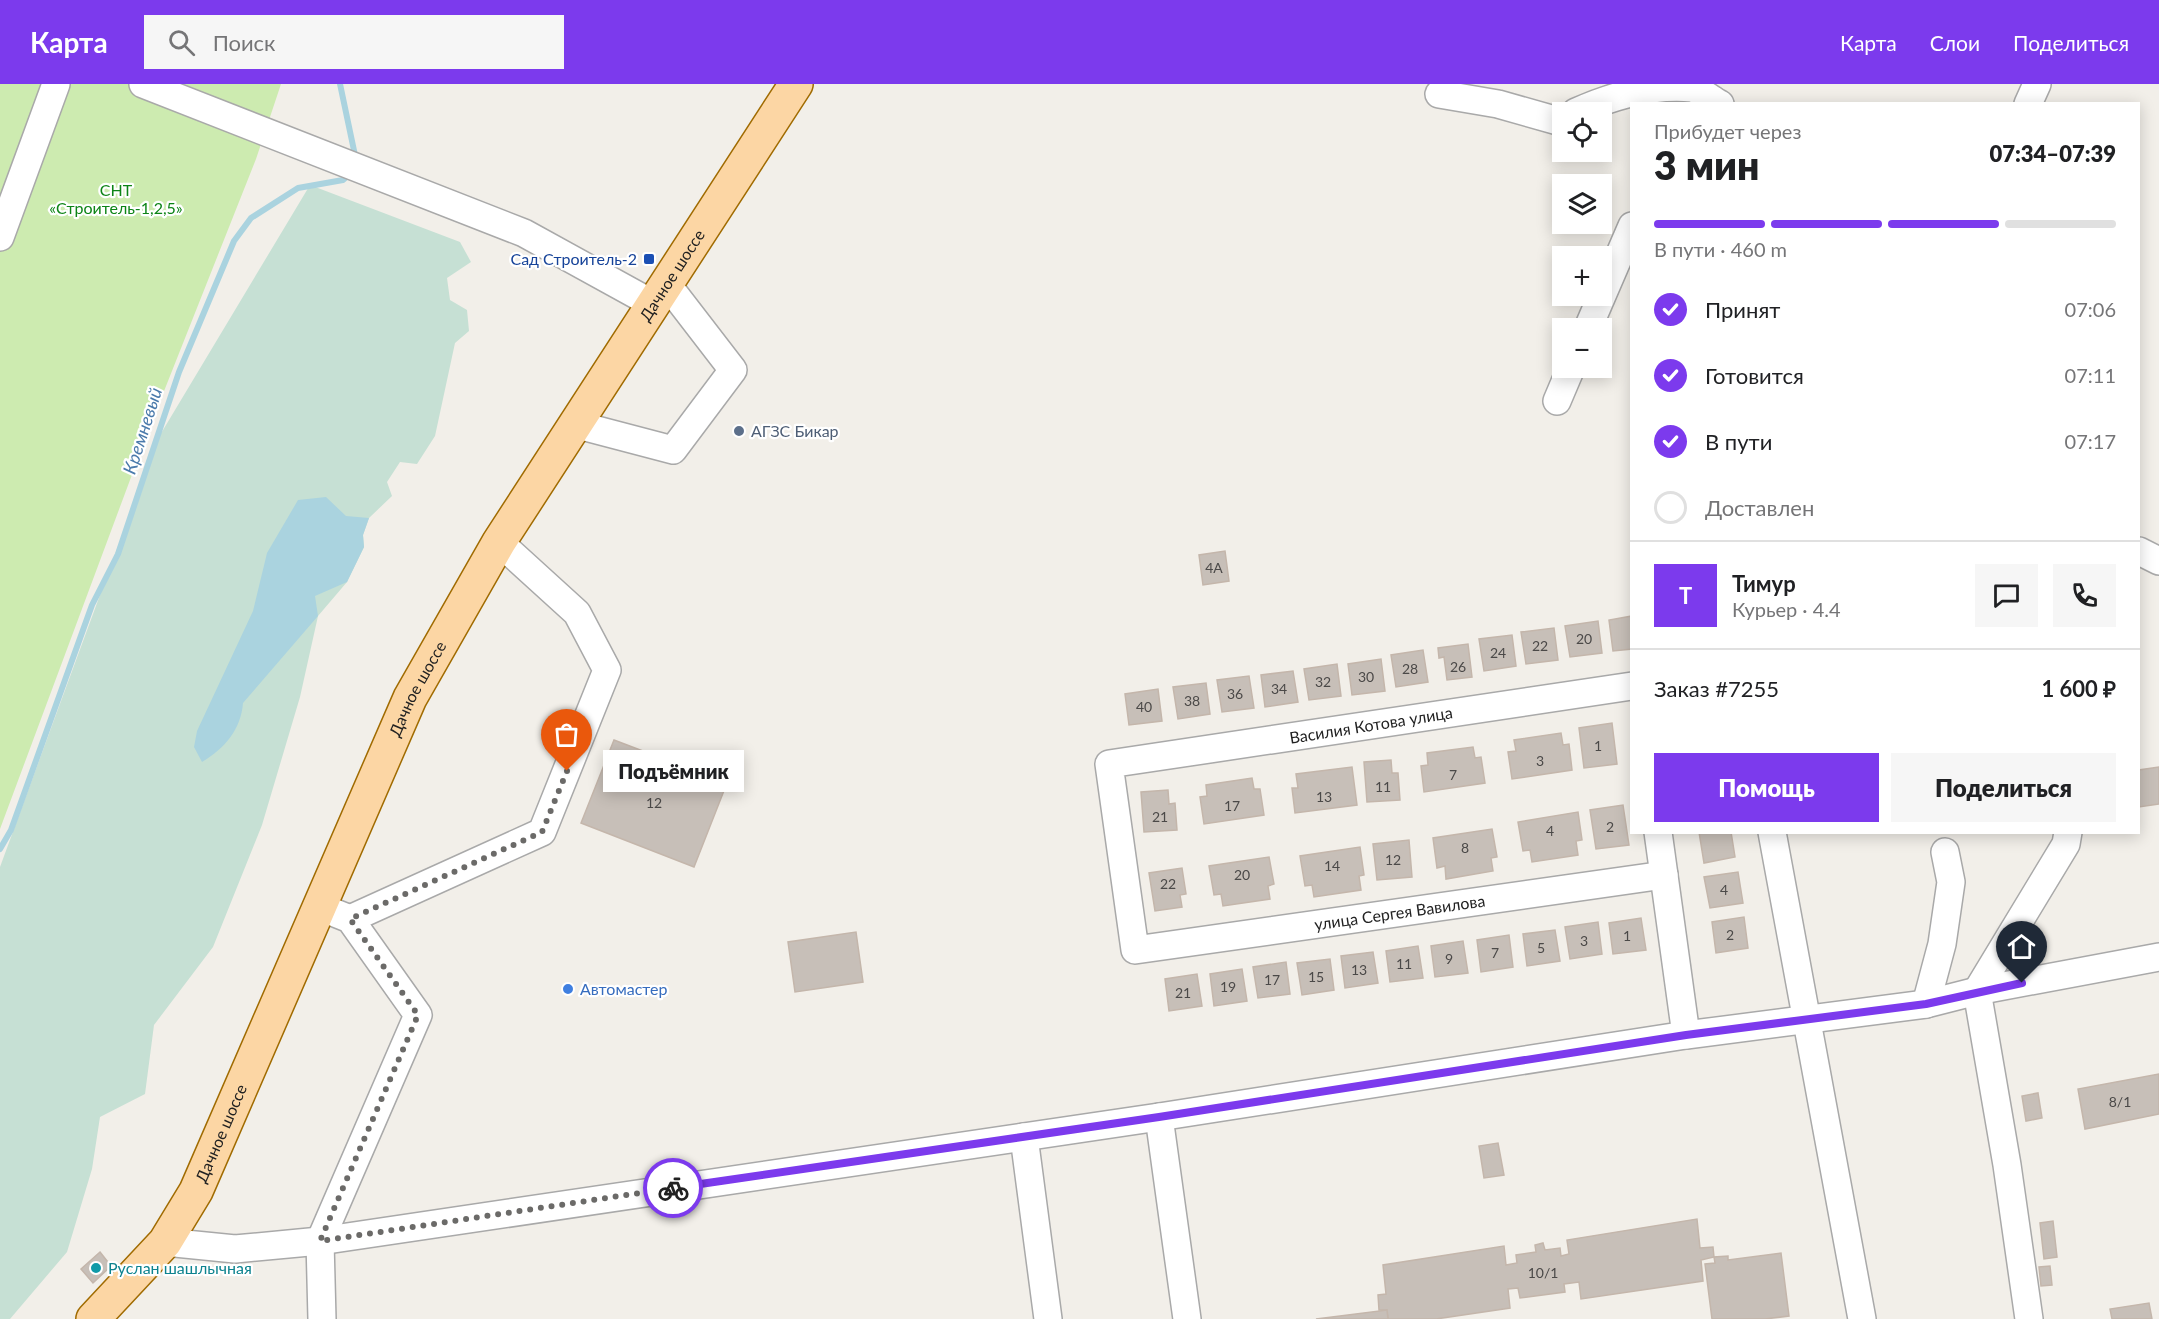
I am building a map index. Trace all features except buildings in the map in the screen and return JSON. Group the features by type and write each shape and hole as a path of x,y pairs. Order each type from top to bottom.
{"main road":[{"name":"Дачное шоссе","path":"93,1319 165,1242 196,1191 410,698 499,542 796,84"}],"street":[{"path":"0,237 56,84"},
{"path":"143,84 524,233 659,294 733,370 673,450 574,424"},
{"path":"1599,102 1648,84 1690,92 1715,102"},
{"path":"2029,102 2037,84"},
{"path":"1439,94 1498,104 1552,119"},
{"path":"1592,318 1630,231"},
{"path":"1557,402 1567,378"},
{"path":"350,919 542,832 607,670 577,613 499,542"},
{"path":"2140,552 2159,561"},
{"name":"Василия Котова улица","path":"1135,950 1109,764 1630,686"},
{"path":"1658,834 1686,1035"},
{"path":"1772,834 1862,1319"},
{"path":"2030,1319 2007,1165 1977,991 2066,844 2068,834"},
{"path":"1926,1004 1942,944 1951,882 1945,852"},
{"name":"улица Сергея Вавилова","path":"1135,950 1664,875"},
{"path":"321,906 350,919 418,1015 320,1241 322,1319"},
{"path":"165,1242 235,1249 320,1241 1159,1117 1686,1035 1926,1004 1977,991 2159,957"},
{"path":"1159,1117 1187,1319"},
{"path":"1024,1137 1048,1319"}],"green space":[{"name":"СНТ «Строитель-1,2,5»","path":"0,84 281,84 256,159 149,429 0,829"},
{"path":"310,185 460,242 471,262 447,278 450,300 467,310 469,331 455,343 435,436 417,464 400,462 387,482 392,496 369,518 363,535 364,547 347,582 318,616 300,697 262,825 213,947 154,1025 145,1094 100,1117 92,1169 67,1252 10,1319 0,1319 0,867 157,440"}],"water":[{"path":"326,497 346,516 369,518 363,535 364,547 347,582 315,596 318,616 243,703 239,722 230,738 202,762 194,747 197,731 253,611 267,553 298,500"}],"waterway":[{"name":"Кремневый","path":"340,84 356,160"},
{"name":"Кремневый","path":"0,849 11,830 92,605 118,554 179,372 234,241 251,218 298,188 343,180 351,173"}],"way so far":[{"path":"567,771 542,832 350,919 418,1015 320,1241 673,1188"}],"place":[{"name":"Сад Строитель-2","path":"649,259"},
{"name":"АГЗС Бикар","path":"739,431"},
{"name":"Подъёмник","path":"567,771"},
{"name":"Автомастер","path":"568,989"},
{"name":"Руслан шашлычная","path":"96,1268"}],"route":[{"path":"673,1188 1159,1117 1686,1035 1926,1004 1977,991 2022,983"}]}
